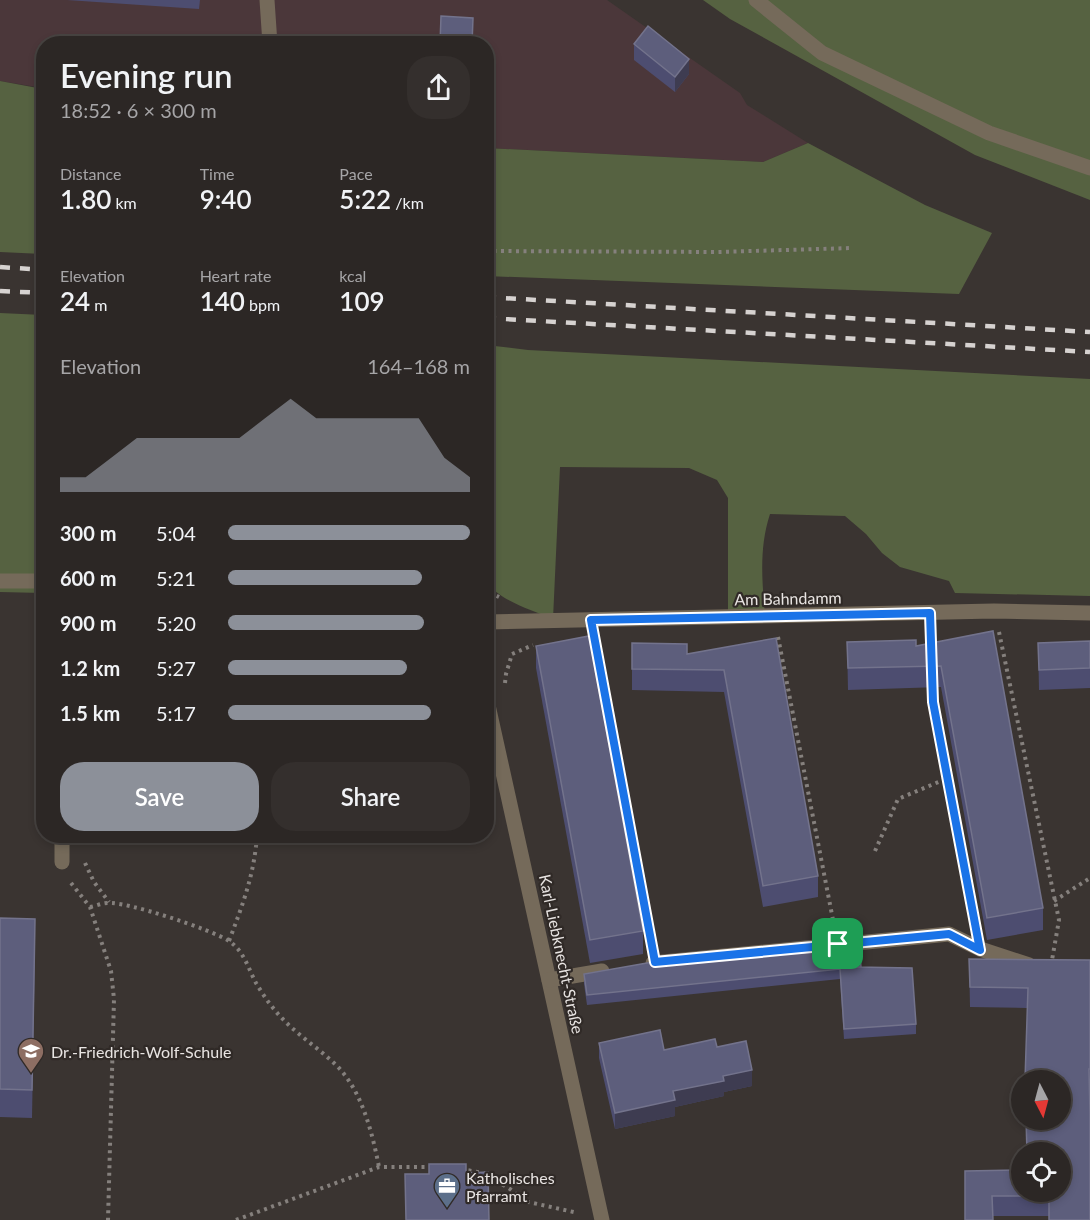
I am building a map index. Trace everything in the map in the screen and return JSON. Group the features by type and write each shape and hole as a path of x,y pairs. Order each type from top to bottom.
{"street":[{"path":"267,0 269,36"},
{"path":"756,0 822,53 989,133 1090,168"},
{"path":"0,581 36,581"},
{"name":"Am Bahndamm","path":"494,622 994,611 1090,613"},
{"name":"Karl-Liebknecht-Straße","path":"494,732 601,1215"},
{"path":"62,843 62,862"},
{"path":"649,963 949,934 980,950 1050,971"},
{"path":"549,980 619,968"}],"path":[{"path":"494,251 718,252 853,248"},
{"path":"994,611 1059,920 1050,971"},
{"path":"774,616 838,944"},
{"path":"591,620 649,963"},
{"path":"932,678 933,702 980,950"},
{"path":"875,851 898,799 948,778"},
{"path":"229,941 246,897 257,843"},
{"path":"84,861 94,882 109,902"},
{"path":"62,862 73,886 90,908 111,970 114,999 108,1220"},
{"path":"1054,901 1090,878"},
{"path":"90,908 109,902 196,927 229,941 242,953 255,982 273,1009 297,1035 336,1065 358,1095 374,1139 379,1167"},
{"path":"236,1220 379,1167 440,1167"},
{"path":"450,1167 483,1173 510,1189 524,1201 578,1213 601,1215"}],"shaded area":[{"path":"0,0 607,0 740,93 747,105 808,143 763,162 494,148 494,36 36,36 36,87 0,81"}],"green space":[{"path":"703,0 1090,0 1090,200 975,155 730,19"},
{"path":"0,81 36,88 36,254 0,252"},
{"path":"808,143 925,205 992,233 959,294 494,276 494,148 763,162"},
{"path":"0,313 36,315 36,593 0,592"},
{"path":"494,346 528,350 1090,379 1090,596 955,593 949,581 900,567 882,553 866,534 845,516 770,514 763,552 765,615 728,616 728,498 717,480 689,468 560,467 553,619 500,595 494,590"}],"building":[{"path":"441,16 473,18 472,36 440,36"},
{"path":"648,26 689,59 675,77 634,44"},
{"path":"993,631 1043,908 987,918 941,666 848,668 847,642 916,640 916,646"},
{"path":"589,636 643,931 590,940 536,646"},
{"path":"776,638 818,876 763,886 724,670 632,669 632,643 687,644 687,654"},
{"path":"1090,641 1090,668 1039,670 1038,643"},
{"path":"0,918 35,919 32,1090 0,1089"},
{"path":"859,943 861,967 856,967 912,968 916,1024 844,1029 840,969 587,995 584,974 647,963"},
{"path":"969,959 1090,960 1090,1220 1049,1220 1049,1202 1071,1202 1071,1142 1027,1142 1026,1130 1071,1130 1071,1070 1025,1070 1028,988 970,987"},
{"path":"660,1030 664,1050 715,1039 717,1047 746,1041 752,1070 723,1076 724,1081 673,1091 675,1100 615,1113 599,1043"},
{"path":"429,1164 466,1164 466,1173 488,1172 489,1220 406,1220 405,1174 429,1174"},
{"path":"1011,1170 1011,1196 992,1196 993,1220 965,1220 965,1171"}],"railway":[{"path":"0,267 36,269"},
{"path":"0,291 36,293"},
{"path":"494,297 1090,332"},
{"path":"494,318 1090,352"}],"place":[{"name":"Dr.-Friedrich-Wolf-Schule","path":"31,1074"},
{"name":"Katholisches Pfarramt","path":"447,1209"}],"route":[{"path":"930,613 933,702 980,950 949,934 838,944 655,962 591,620 930,613"}]}
